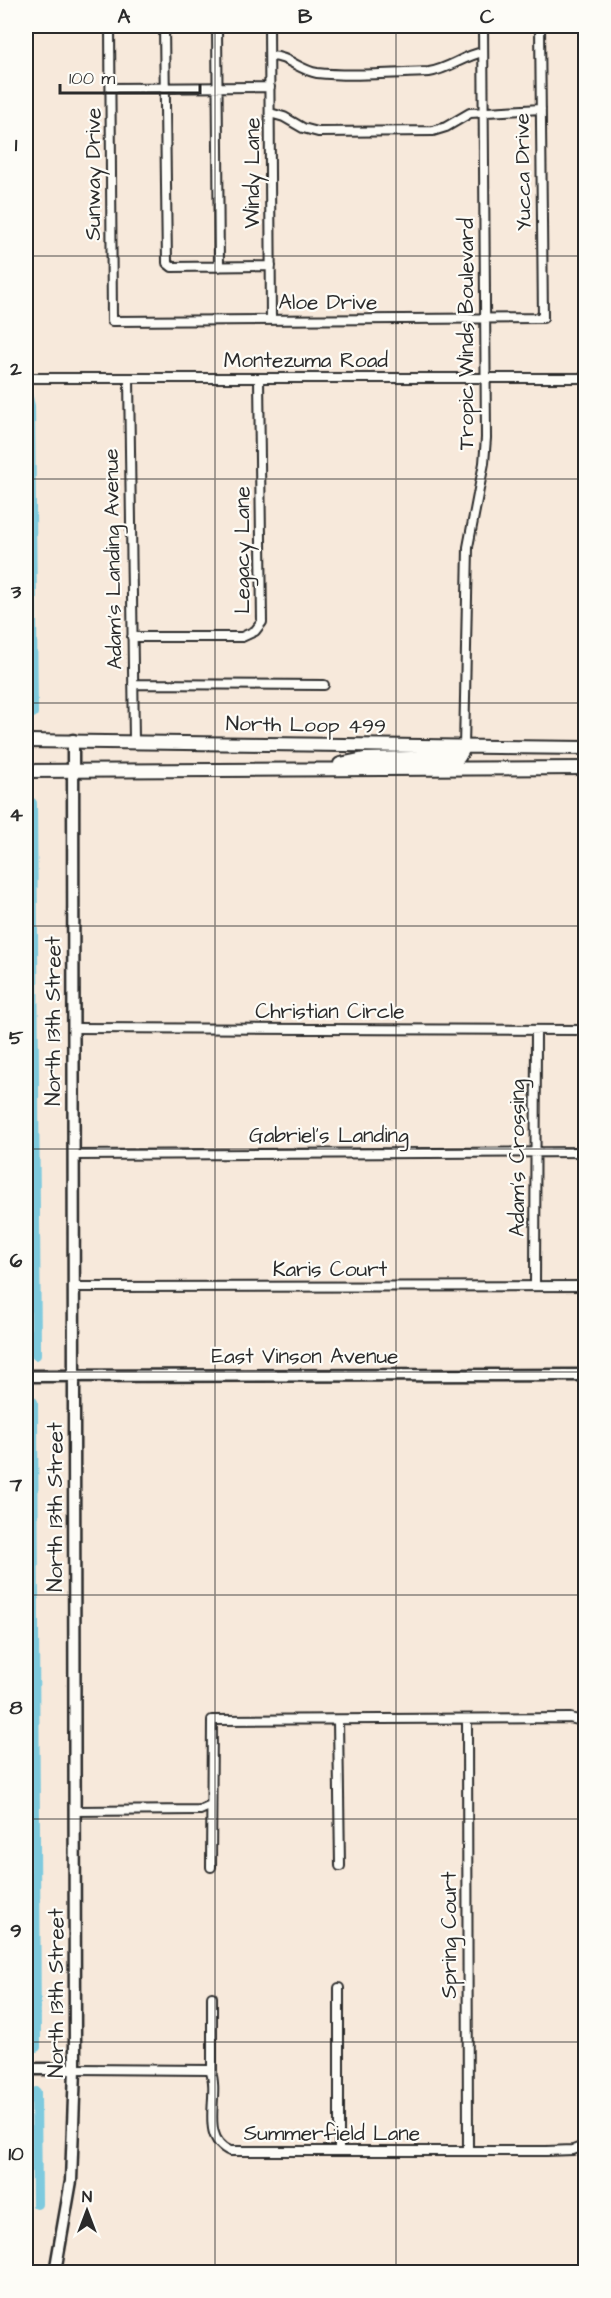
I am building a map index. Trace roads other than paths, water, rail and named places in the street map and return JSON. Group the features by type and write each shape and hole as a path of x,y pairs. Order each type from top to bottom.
{"main road":[{"name":"North Loop 499","path":"26,741 134,740 464,748 585,748"},
{"path":"312,770 364,759 459,757 464,748"},
{"name":"North Loop 499","path":"26,771 585,768"}],"street":[{"name":"Sunway Drive","path":"110,26 112,321"},
{"path":"164,26 167,263 172,267 271,266"},
{"path":"217,26 219,267"},
{"name":"Windy Lane","path":"269,26 271,320"},
{"name":"Tropic Winds Boulevard","path":"464,748 468,547 484,463 487,378 483,26"},
{"name":"Yucca Drive","path":"540,26 543,318"},
{"path":"270,56 283,57 301,68 320,73 429,72 446,68 463,57 483,52"},
{"path":"111,88 270,87"},
{"path":"270,113 310,131 345,133 433,131 446,127 462,116 541,110"},
{"name":"Aloe Drive","path":"112,321 543,318"},
{"name":"Montezuma Road","path":"26,378 585,378"},
{"name":"Adam's Landing Avenue","path":"129,378 134,740"},
{"name":"Legacy Lane","path":"132,637 242,637 255,631 262,622 259,378"},
{"path":"133,684 324,685"},
{"name":"North 13th Street","path":"55,2272 70,2181 75,2069 73,740"},
{"name":"Christian Circle","path":"73,1028 585,1030"},
{"name":"Adam's Crossing","path":"535,1286 536,1030"},
{"name":"Gabriel's Landing","path":"73,1155 585,1152"},
{"name":"Karis Court","path":"74,1287 585,1286"},
{"name":"East Vinson Avenue","path":"26,1376 585,1375"},
{"path":"211,1867 212,1720 570,1718 585,1722"},
{"name":"Spring Court","path":"467,1719 468,2151"},
{"path":"338,1720 340,1866"},
{"path":"75,1811 200,1810 211,1805"},
{"path":"339,1988 339,2151"},
{"path":"26,2069 203,2068 212,2072 212,1997"},
{"name":"Summerfield Lane","path":"212,2072 214,2134 223,2148 239,2152 573,2150 585,2145"}],"waterway":[{"path":"26,101 26,370"},
{"path":"26,389 30,406 33,713"},
{"path":"32,803 36,1355"},
{"path":"33,1402 36,2047"},
{"path":"36,2092 37,2204"}]}
